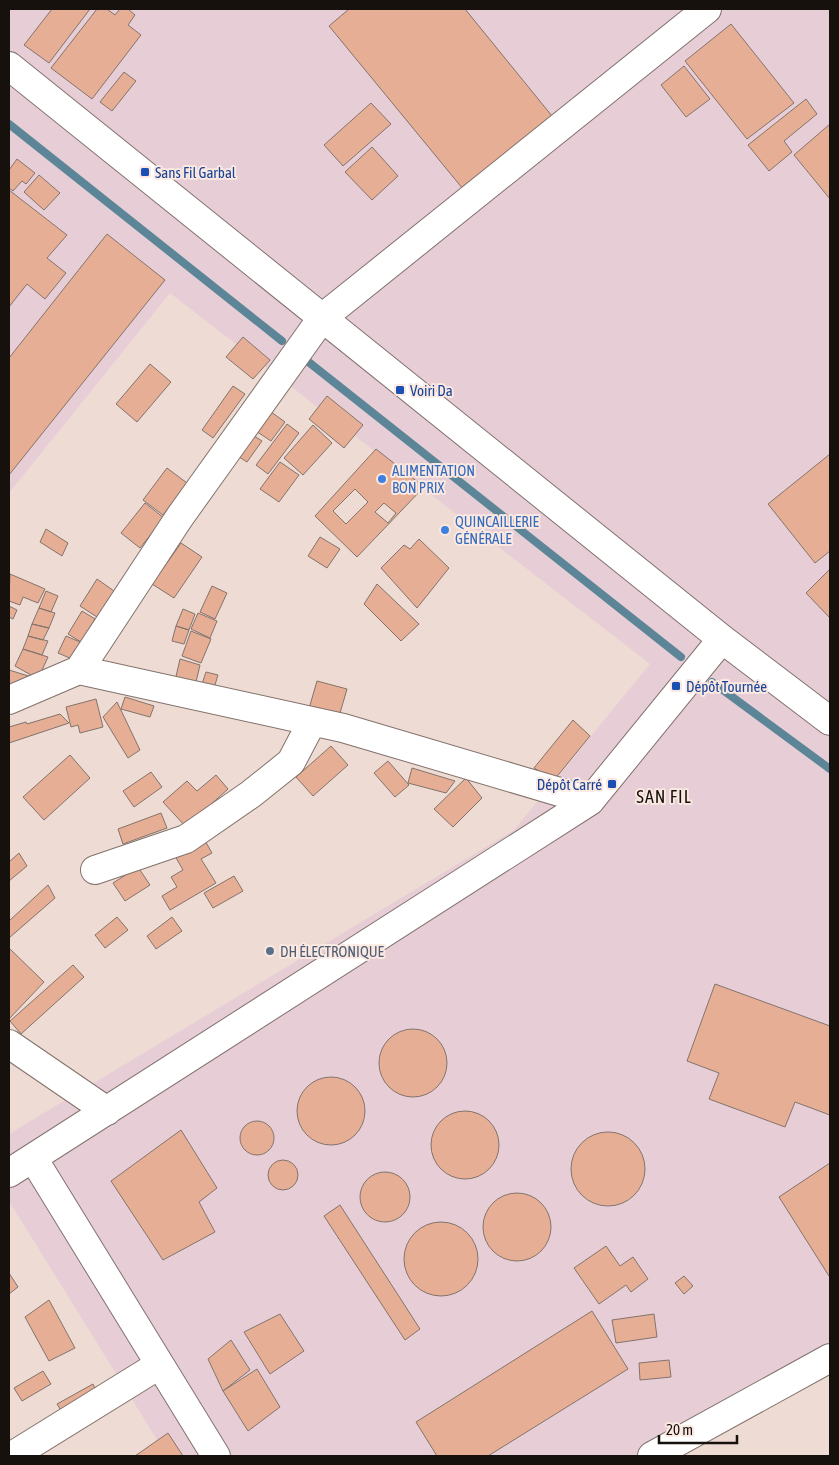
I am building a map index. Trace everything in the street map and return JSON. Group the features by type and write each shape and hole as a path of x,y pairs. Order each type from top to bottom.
{"street":[{"path":"9,700 79,670 179,518 322,318 707,9"},
{"path":"9,66 722,640 830,721"},
{"path":"9,1174 590,801 722,640"},
{"path":"79,670 344,728 590,801"},
{"path":"95,870 186,839 252,794 291,762 312,722"},
{"path":"9,1044 107,1111"},
{"path":"33,1158 216,1456"},
{"path":"652,1456 829,1364"},
{"path":"12,1456 159,1365"}],"shaded area":[{"path":"9,9 830,9 830,1348 662,1456 167,1456 9,1201 9,1134 514,830 650,664 170,293 9,493"}],"building":[{"path":"52,9 90,9 49,63 24,45"},
{"path":"97,9 107,9 115,15 120,9 128,9 135,15 128,25 141,35 92,99 51,68"},
{"path":"349,9 465,9 552,116 463,189 329,26"},
{"path":"731,24 794,103 747,139 685,61"},
{"path":"684,66 710,99 686,117 661,85"},
{"path":"124,72 136,81 112,111 100,102"},
{"path":"806,99 817,114 784,141 792,152 769,171 748,145"},
{"path":"371,103 391,124 343,166 324,145"},
{"path":"830,124 830,199 794,155"},
{"path":"372,147 398,176 372,200 345,172"},
{"path":"17,159 35,173 26,184 22,181 13,191 9,188 9,170"},
{"path":"39,175 60,193 44,210 24,192"},
{"path":"9,190 67,235 47,258 66,273 45,299 27,284 9,307"},
{"path":"107,234 165,280 9,475 9,358"},
{"path":"243,337 270,360 253,379 226,357"},
{"path":"150,364 171,382 137,422 116,404"},
{"path":"233,386 245,394 213,438 202,430"},
{"path":"327,396 363,425 344,448 309,419"},
{"path":"267,409 285,422 271,441 253,429"},
{"path":"287,424 299,433 268,474 256,465"},
{"path":"313,425 332,443 303,475 284,458"},
{"path":"251,434 262,441 247,462 236,455"},
{"path":"376,449 424,487 357,557 315,516","holes":["355,489 368,502 346,524 333,511","384,503 396,513 388,523 375,512"]},
{"path":"830,454 830,551 815,563 768,504"},
{"path":"280,462 299,475 279,502 260,489"},
{"path":"167,468 187,483 163,515 143,500"},
{"path":"145,503 164,518 140,548 121,533"},
{"path":"46,529 68,543 62,556 40,542"},
{"path":"320,537 340,549 327,568 308,556"},
{"path":"419,539 449,568 417,608 381,568 404,545 410,549"},
{"path":"181,543 202,557 174,598 152,584"},
{"path":"830,569 830,618 806,593"},
{"path":"10,574 45,589 38,603 23,597 20,605 9,601"},
{"path":"97,579 114,591 97,617 80,606"},
{"path":"377,584 419,624 401,641 364,604"},
{"path":"212,586 227,593 215,619 200,612"},
{"path":"46,591 58,596 51,612 39,608"},
{"path":"9,606 17,610 13,619 9,617"},
{"path":"39,608 55,613 49,628 32,624"},
{"path":"183,609 195,614 189,630 176,626"},
{"path":"82,611 95,619 81,642 68,634"},
{"path":"198,613 217,621 210,638 191,629"},
{"path":"32,624 49,628 43,640 28,636"},
{"path":"176,626 189,630 184,644 172,641"},
{"path":"191,631 211,639 201,663 182,656"},
{"path":"28,636 48,641 42,655 23,649"},
{"path":"66,636 80,642 72,659 58,653"},
{"path":"23,649 48,657 38,679 15,666"},
{"path":"180,659 200,665 195,686 175,681"},
{"path":"9,670 38,679 9,692"},
{"path":"206,672 218,675 214,688 202,684"},
{"path":"317,681 347,689 338,720 308,712"},
{"path":"125,697 154,706 150,717 121,709"},
{"path":"96,699 103,727 80,733 78,725 71,727 66,707"},
{"path":"117,702 140,750 128,758 103,717"},
{"path":"60,714 69,723 9,743 9,727 26,722 27,724"},
{"path":"573,720 590,736 554,780 534,768"},
{"path":"331,746 348,765 313,796 296,777"},
{"path":"70,755 90,778 44,820 23,797"},
{"path":"388,761 409,785 395,797 374,773"},
{"path":"412,768 455,781 446,793 408,783"},
{"path":"151,772 162,787 134,807 123,791"},
{"path":"216,775 228,789 186,827 163,802 187,781 197,791"},
{"path":"466,778 482,798 453,827 434,809"},
{"path":"161,813 167,828 123,844 118,829"},
{"path":"204,839 212,853 201,859 216,883 170,910 162,896 177,887 171,877 183,870 175,856"},
{"path":"19,853 27,866 9,881 9,862"},
{"path":"138,867 150,885 125,901 113,883"},
{"path":"234,876 243,891 213,908 204,893"},
{"path":"48,885 55,898 9,938 9,921"},
{"path":"117,917 128,930 105,948 95,935"},
{"path":"172,917 182,931 156,949 147,936"},
{"path":"9,948 44,982 9,1019"},
{"path":"73,965 84,977 21,1034 10,1021"},
{"path":"715,984 830,1026 830,1115 795,1102 785,1127 709,1099 719,1073 687,1061"},
{"path":"413,1029 426,1032 437,1039 444,1050 447,1063 444,1076 437,1087 426,1094 413,1097 400,1094 389,1087 382,1076 379,1063 382,1050 389,1039 400,1032"},
{"path":"331,1077 344,1080 355,1087 362,1098 365,1111 362,1124 355,1135 344,1142 331,1145 318,1142 307,1135 300,1124 297,1111 300,1098 307,1087 318,1080"},
{"path":"465,1111 478,1114 489,1121 496,1132 499,1145 496,1158 489,1169 478,1176 465,1179 452,1176 441,1169 434,1158 431,1145 434,1132 441,1121 452,1114"},
{"path":"257,1121 264,1122 269,1126 273,1131 273,1145 269,1150 264,1154 257,1155 250,1154 245,1150 241,1145 240,1138 241,1131 245,1126 250,1122"},
{"path":"181,1130 217,1188 199,1202 215,1232 163,1260 111,1181"},
{"path":"608,1132 629,1138 639,1148 645,1169 639,1190 629,1200 608,1206 587,1200 577,1190 571,1169 577,1148 587,1138"},
{"path":"283,1160 294,1164 298,1175 294,1186 283,1190 272,1186 268,1175 272,1164"},
{"path":"830,1163 830,1275 829,1276 779,1197"},
{"path":"380,1172 390,1172 403,1179 410,1192 410,1202 403,1215 390,1222 380,1222 371,1218 364,1211 360,1202 360,1192 364,1183 371,1176"},
{"path":"517,1193 530,1196 541,1203 548,1214 551,1227 548,1240 541,1251 530,1258 517,1261 504,1258 493,1251 486,1240 483,1227 486,1214 493,1203 504,1196"},
{"path":"340,1205 420,1329 405,1340 324,1216"},
{"path":"434,1222 448,1222 462,1228 472,1238 478,1252 478,1266 472,1280 462,1290 448,1296 434,1296 420,1290 410,1280 404,1266 404,1252 410,1238 420,1228"},
{"path":"606,1246 620,1266 633,1257 648,1279 631,1292 626,1285 599,1304 574,1268"},
{"path":"9,1273 18,1287 9,1294"},
{"path":"684,1276 693,1286 684,1294 675,1283"},
{"path":"49,1300 75,1348 49,1361 25,1317"},
{"path":"592,1311 628,1369 488,1456 437,1456 416,1422"},
{"path":"280,1314 304,1351 270,1374 244,1332"},
{"path":"654,1314 657,1337 616,1343 612,1320"},
{"path":"231,1340 250,1370 223,1391 208,1359"},
{"path":"669,1360 671,1377 640,1380 639,1363"},
{"path":"257,1369 280,1407 248,1431 223,1391"},
{"path":"43,1371 51,1384 22,1401 14,1388"},
{"path":"93,1384 97,1393 62,1412 57,1404"},
{"path":"168,1433 183,1456 135,1456"}],"waterway":[{"path":"9,124 282,341"},
{"path":"306,360 681,657"},
{"path":"712,682 830,769"}],"place":[{"name":"Sans Fil Garbal","path":"145,172"},
{"name":"Voiri Da","path":"400,390"},
{"name":"ALIMENTATION BON PRIX","path":"382,479"},
{"name":"QUINCAILLERIE GÉNÉRALE","path":"445,530"},
{"name":"Dépôt Tournée","path":"676,686"},
{"name":"Dépôt Carré","path":"612,784"},
{"name":"DH ÉLECTRONIQUE","path":"270,951"}],"district":[{"name":"SAN FIL","path":"664,796"}]}
